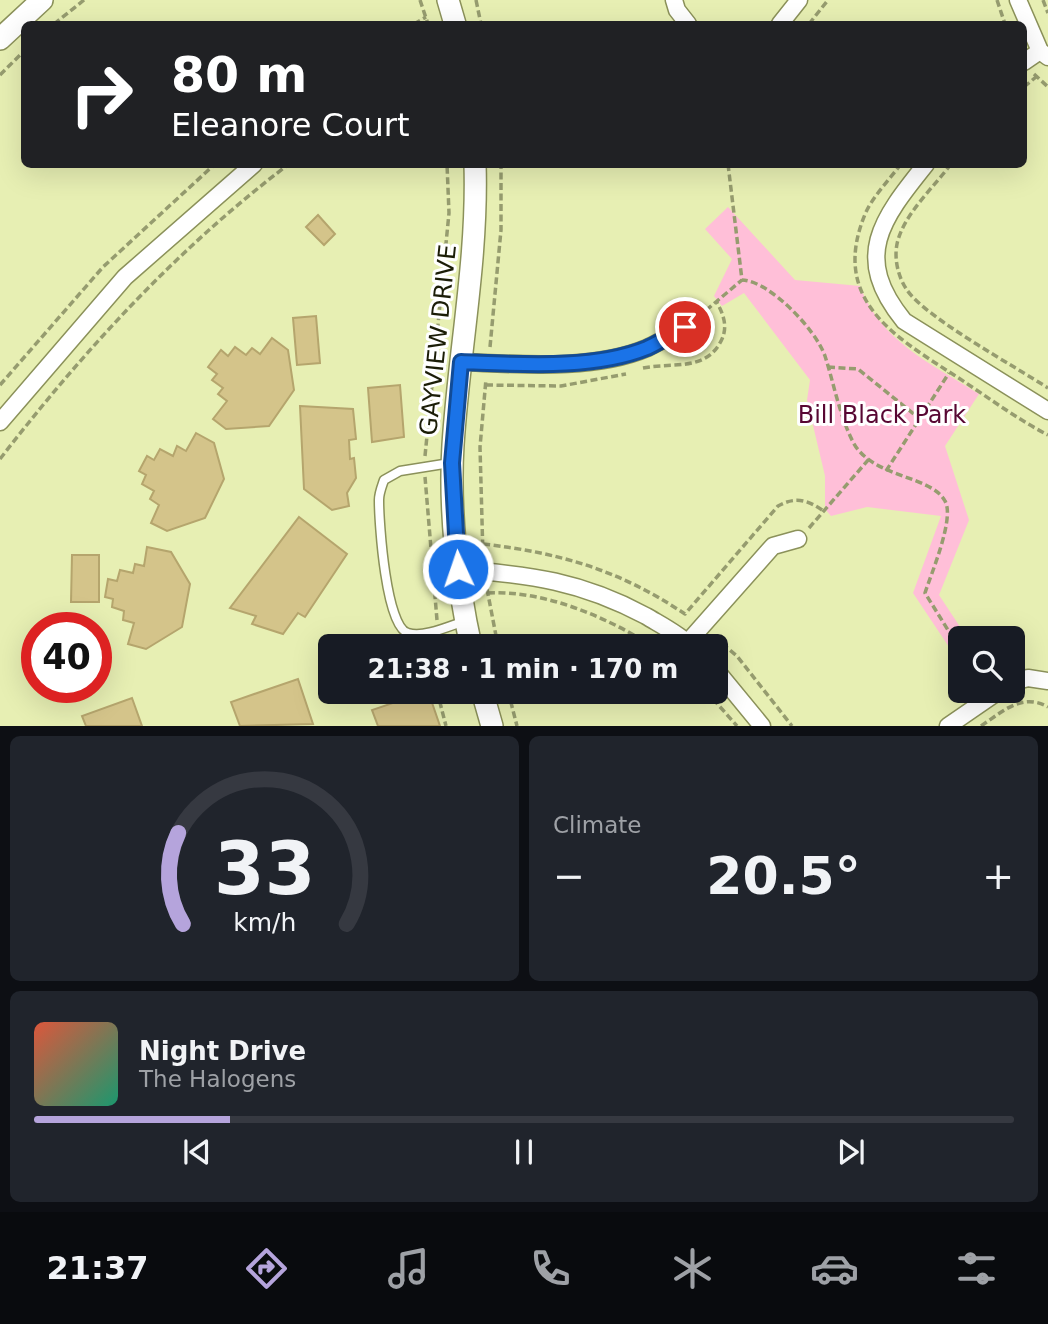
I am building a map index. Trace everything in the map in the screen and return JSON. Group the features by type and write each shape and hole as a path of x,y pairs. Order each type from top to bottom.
{"street":[{"path":"0,39 42,0"},
{"path":"448,0 454,21"},
{"path":"674,0 677,10 686,21"},
{"path":"782,21 799,0"},
{"path":"1018,0 1044,54 1027,61"},
{"path":"0,422 125,277 249,168"},
{"name":"GAYVIEW DRIVE","path":"469,634 458,569 452,463 473,271 475,168"},
{"path":"923,168 881,225 875,242 875,260 888,298 904,321 1048,411"},
{"path":"461,362 543,365 604,358 646,349 685,327"},
{"path":"697,634 773,546 798,540"},
{"path":"458,569 533,575 582,587 623,604 673,634"},
{"path":"1025,679 1048,681"},
{"path":"728,685 762,726"},
{"path":"947,726 981,703"},
{"path":"486,704 492,726"}],"lane":[{"path":"452,463 400,471 384,480 378,498 382,547 391,610 399,628 407,633 418,634 466,621"}],"path":[{"path":"58,21 84,0"},
{"path":"421,0 427,21"},
{"path":"476,0 480,21"},
{"path":"811,21 828,0"},
{"path":"997,0 1003,21"},
{"path":"1043,0 1048,13"},
{"path":"419,21 426,17"},
{"path":"0,75 21,54"},
{"path":"1027,84 1036,77"},
{"path":"0,385 103,267 211,168"},
{"path":"0,459 109,326 193,244 284,168"},
{"path":"496,634 483,571 480,447 502,230 501,168"},
{"path":"728,168 742,280"},
{"path":"948,168 901,232 896,257 906,290 925,308 1048,388"},
{"path":"685,327 742,280 754,280 783,300 824,353 854,444 886,471 935,490 946,501 948,520 925,593 948,630"},
{"path":"886,471 960,356"},
{"path":"828,367 858,369 920,419"},
{"path":"798,540 869,459"},
{"path":"685,614 778,506 794,499 804,500 825,512"},
{"path":"483,544 536,551 580,561 645,589 702,626 737,656 792,726"},
{"path":"488,593 533,596 590,614 629,634"},
{"path":"981,726 1020,702 1033,701 1048,707"},
{"path":"440,704 446,726"},
{"path":"511,704 517,726"},
{"path":"718,704 737,726"}],"green space":[{"name":"Bill Black Park","path":"728,207 795,280 860,286 880,322 894,336 926,361 979,394 945,446 969,520 939,595 959,626 948,626 948,646 913,593 941,516 867,507 831,516 825,509 825,476 807,400 810,380 744,293 722,306 714,296 732,259 705,229"}],"building":[{"path":"318,215 335,234 324,245 306,227"},
{"path":"316,316 320,363 297,365 293,318"},
{"path":"272,338 288,350 294,390 269,426 226,429 213,419 227,401 218,394 223,388 212,380 217,374 208,367 221,350 228,356 235,347 246,355 252,348 260,354"},
{"path":"400,385 404,437 372,442 368,388"},
{"path":"300,406 353,409 356,439 349,440 350,459 354,458 356,478 347,493 349,506 332,510 304,489"},
{"path":"196,433 214,443 224,479 205,518 167,531 151,523 159,505 150,499 154,491 142,484 146,475 139,471 147,456 154,460 160,449 173,456 177,446 186,451"},
{"path":"299,517 347,554 305,617 298,613 283,634 252,624 256,616 230,608"},
{"path":"147,547 171,552 190,584 182,627 146,649 128,644 134,623 123,620 124,611 112,607 113,599 105,597 108,579 117,581 120,570 133,573 135,564 144,566"},
{"path":"72,555 99,555 99,602 71,602"},
{"path":"298,679 313,724 240,726 231,702"},
{"path":"132,698 142,726 86,726 82,716"},
{"path":"390,704 432,704 440,726 378,726 372,710"}],"route":[{"path":"458,569 452,463 461,362 543,365 604,358 646,349 685,327"}]}
